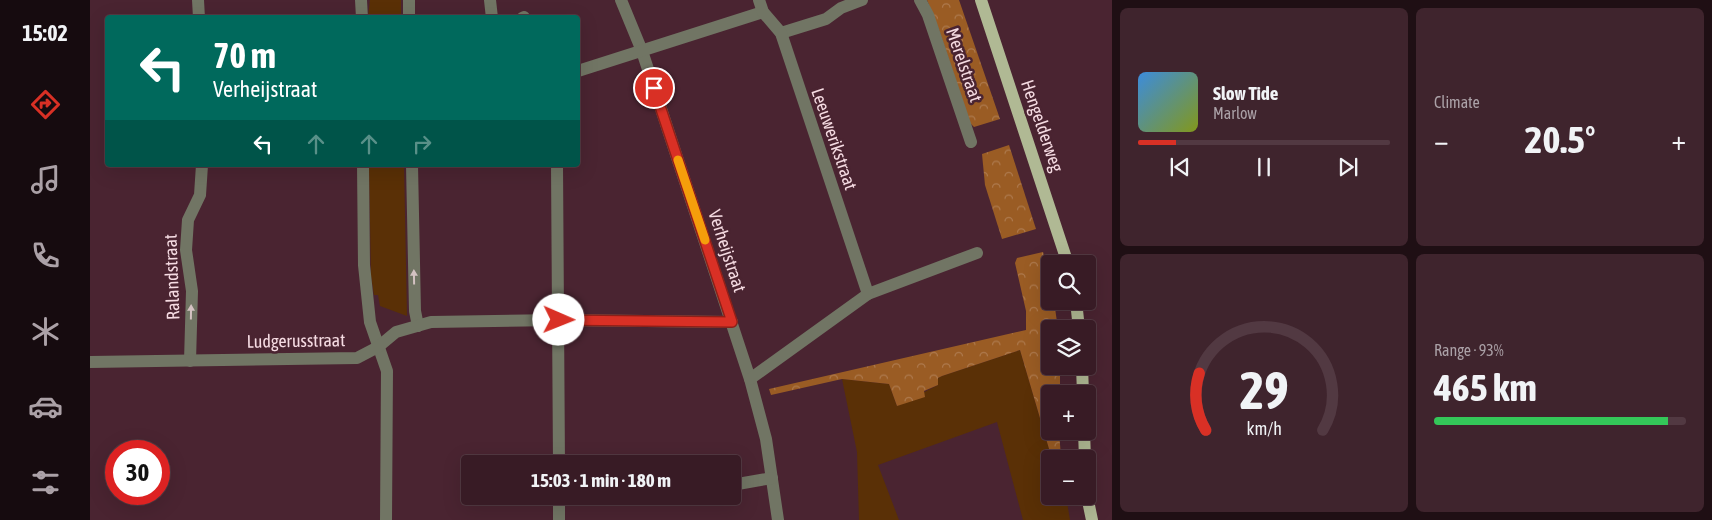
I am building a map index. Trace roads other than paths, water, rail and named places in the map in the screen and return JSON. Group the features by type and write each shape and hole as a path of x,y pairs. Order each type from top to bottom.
{"main road":[{"name":"Hengelderweg","path":"981,0 1065,255"},
{"path":"1089,505 1092,520"}],"street":[{"path":"198,0 199,15"},
{"path":"361,0 362,15"},
{"path":"409,0 409,15"},
{"path":"490,0 492,15"},
{"name":"Verheijstraat","path":"621,0 642,51 750,379 766,439 778,520"},
{"path":"781,33 826,19 841,8 862,0"},
{"name":"Merelstraat","path":"920,0 928,14 971,142"},
{"path":"580,70 642,51 761,6"},
{"name":"Leeuwerikstraat","path":"761,6 781,33 868,294"},
{"name":"Ralandstraat","path":"190,361 192,291 186,250 188,220 200,195 202,167"},
{"path":"363,167 364,265 370,322 386,372 386,520"},
{"path":"412,167 415,311 418,326"},
{"path":"557,167 559,455"},
{"path":"750,379 868,294 977,253"},
{"name":"Ludgerusstraat","path":"90,362 357,358 378,347 396,332 431,322 559,320 732,322"},
{"path":"741,483 772,478"},
{"path":"559,505 559,520"}]}
